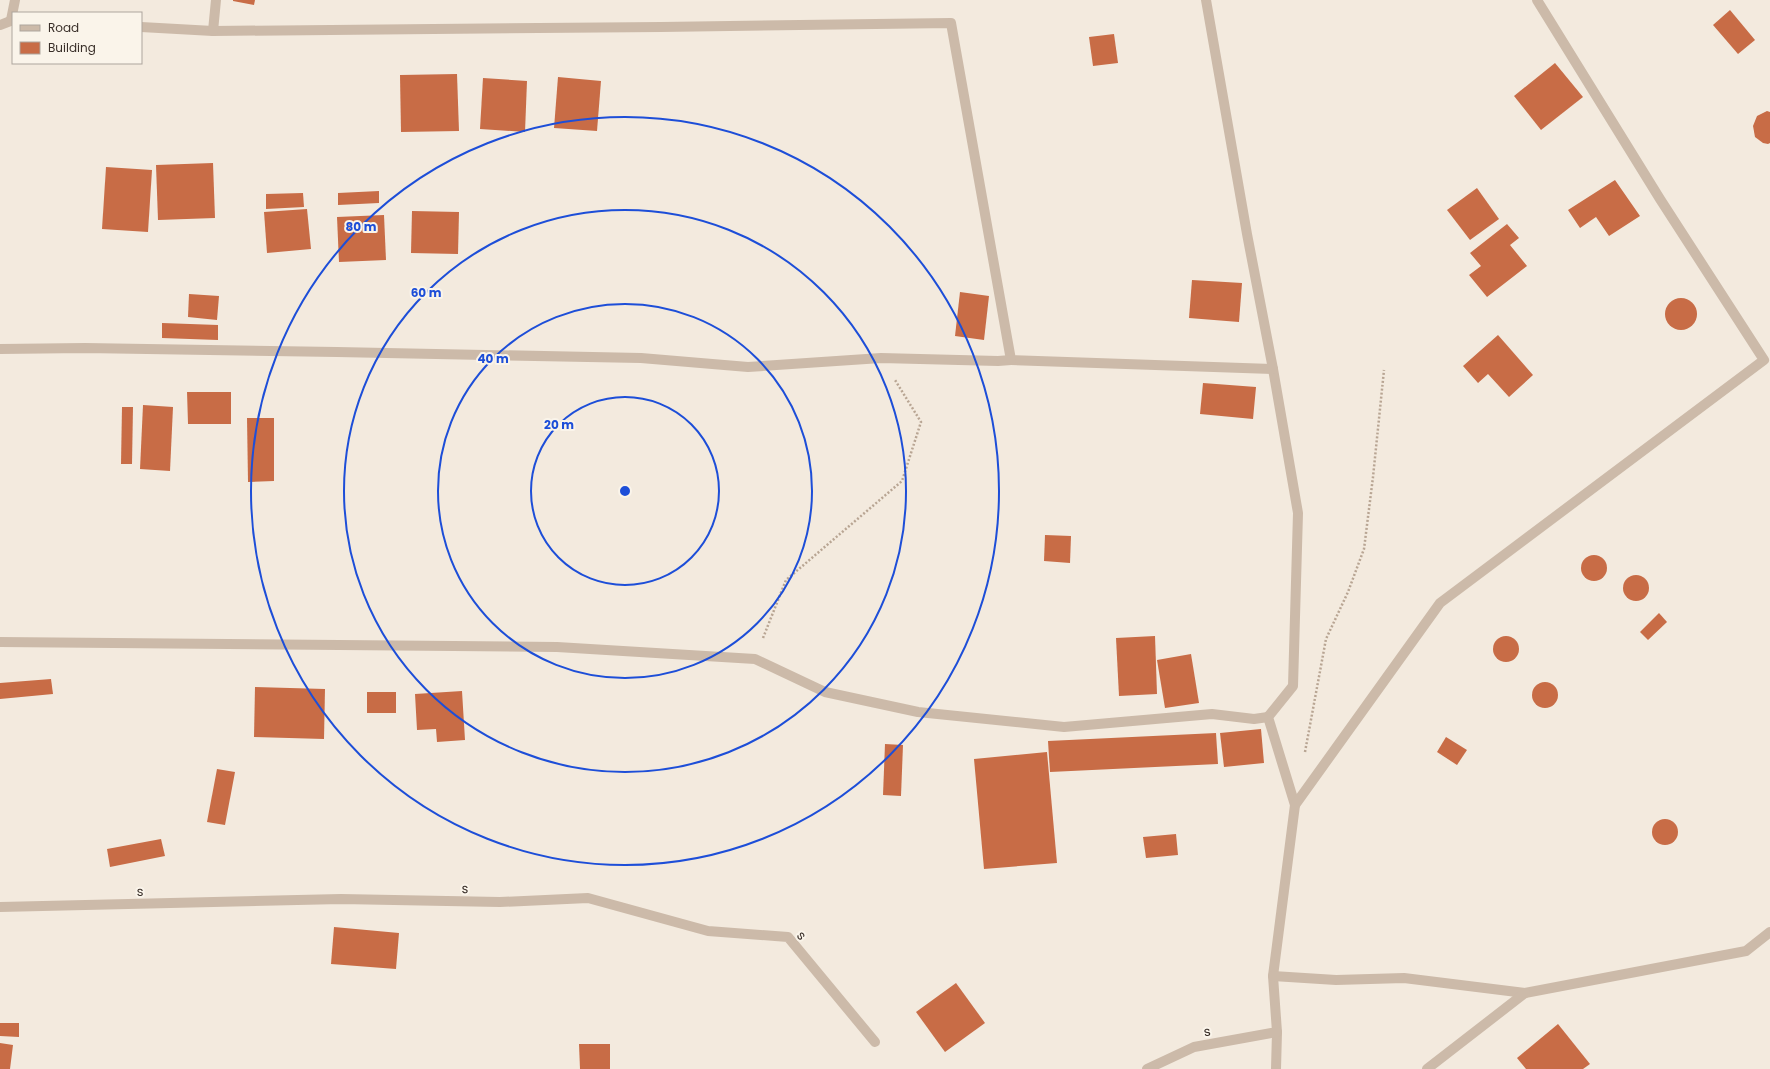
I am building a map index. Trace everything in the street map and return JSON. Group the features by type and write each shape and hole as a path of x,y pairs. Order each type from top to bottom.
{"street":[{"path":"13,12 15,0"},
{"path":"213,31 216,0"},
{"path":"0,642 557,647 755,659 825,692 918,712 1064,727 1212,714 1254,719 1268,717 1293,686 1298,513 1206,0"},
{"path":"1295,805 1440,603 1767,358 1660,199 1537,0"},
{"path":"0,25 12,20"},
{"path":"142,27 213,31 951,23 1011,360"},
{"path":"0,349 85,348 626,358 748,367 881,358 1011,360 1273,369"},
{"path":"1268,717 1295,805 1273,976 1277,1032 1276,1069"},
{"name":"s","path":"0,907 341,899 500,902 588,898 708,931 788,937 875,1042"},
{"path":"1273,976 1336,980 1404,978 1525,993 1746,951 1770,932"},
{"path":"1427,1069 1525,993"},
{"name":"s","path":"1147,1069 1194,1047 1277,1032"}],"path":[{"path":"755,659 786,580 902,481 921,422 881,358"},
{"path":"1303,760 1326,639 1348,592 1364,549 1384,370"}],"building":[{"path":"233,0 255,0 254,5"},
{"path":"1730,10 1755,40 1738,54 1713,25"},
{"path":"1114,34 1118,63 1093,66 1089,37"},
{"path":"1555,63 1583,97 1541,130 1514,96"},
{"path":"457,74 459,131 401,132 400,75"},
{"path":"558,77 601,81 597,131 554,128"},
{"path":"483,78 527,81 525,132 480,129"},
{"path":"1767,111 1770,112 1770,143 1768,144 1763,143 1755,137 1753,126 1757,116"},
{"path":"213,163 215,218 158,220 156,165"},
{"path":"106,167 152,170 148,232 102,229"},
{"path":"1615,180 1640,216 1609,236 1596,217 1580,228 1568,210"},
{"path":"1477,188 1499,219 1470,240 1447,210"},
{"path":"379,191 379,203 338,205 338,193"},
{"path":"303,193 304,207 266,209 266,194"},
{"path":"307,209 311,249 267,253 264,212"},
{"path":"412,211 459,212 458,254 411,253"},
{"path":"384,215 386,260 339,262 337,217"},
{"path":"1507,224 1519,238 1510,245 1527,266 1487,297 1469,275 1481,266 1470,253"},
{"path":"1192,280 1242,283 1239,322 1189,318"},
{"path":"960,292 989,296 984,340 955,336"},
{"path":"189,294 219,296 217,320 188,317"},
{"path":"1678,298 1684,298 1694,305 1697,314 1696,320 1690,327 1684,330 1678,330 1668,323 1665,317 1665,311 1672,301"},
{"path":"162,323 218,325 218,340 162,338"},
{"path":"1498,335 1533,375 1509,397 1488,374 1478,383 1463,366"},
{"path":"1203,383 1256,387 1253,419 1200,414"},
{"path":"187,392 231,392 231,424 188,424"},
{"path":"143,405 173,407 170,471 140,469"},
{"path":"122,407 133,407 132,464 121,464"},
{"path":"247,418 274,418 274,481 248,482"},
{"path":"1045,535 1071,536 1070,563 1044,561"},
{"path":"1594,555 1603,559 1607,568 1603,577 1594,581 1585,577 1581,568 1585,559"},
{"path":"1636,575 1645,579 1649,588 1645,597 1636,601 1627,597 1623,588 1627,579"},
{"path":"1659,613 1667,622 1648,640 1640,632"},
{"path":"1155,636 1157,694 1119,696 1116,638"},
{"path":"1506,636 1515,640 1519,649 1515,658 1506,662 1497,658 1493,649 1497,640"},
{"path":"1191,654 1199,703 1165,708 1157,660"},
{"path":"51,679 53,694 0,699 0,683"},
{"path":"1545,682 1554,686 1558,695 1554,704 1545,708 1536,704 1532,695 1536,686"},
{"path":"255,687 325,689 324,739 254,737"},
{"path":"462,691 465,740 437,742 436,729 417,730 415,694"},
{"path":"367,692 396,692 396,713 367,713"},
{"path":"1261,729 1264,763 1224,767 1220,733"},
{"path":"1216,733 1218,764 1050,772 1048,741"},
{"path":"1446,737 1467,750 1457,765 1437,752"},
{"path":"885,744 903,745 901,796 883,795"},
{"path":"1047,752 1057,863 984,869 974,759"},
{"path":"217,769 235,772 225,825 207,822"},
{"path":"1665,819 1674,823 1678,832 1674,841 1665,845 1656,841 1652,832 1656,823"},
{"path":"1176,834 1178,855 1146,858 1143,837"},
{"path":"161,839 165,856 110,867 107,849"},
{"path":"334,927 399,933 396,969 331,964"},
{"path":"956,983 985,1023 945,1052 916,1012"},
{"path":"0,1023 19,1023 19,1037 0,1036"},
{"path":"1558,1024 1590,1064 1583,1069 1526,1069 1517,1058"},
{"path":"0,1043 13,1045 10,1069 0,1069"},
{"path":"579,1044 610,1044 610,1069 580,1069"}]}
